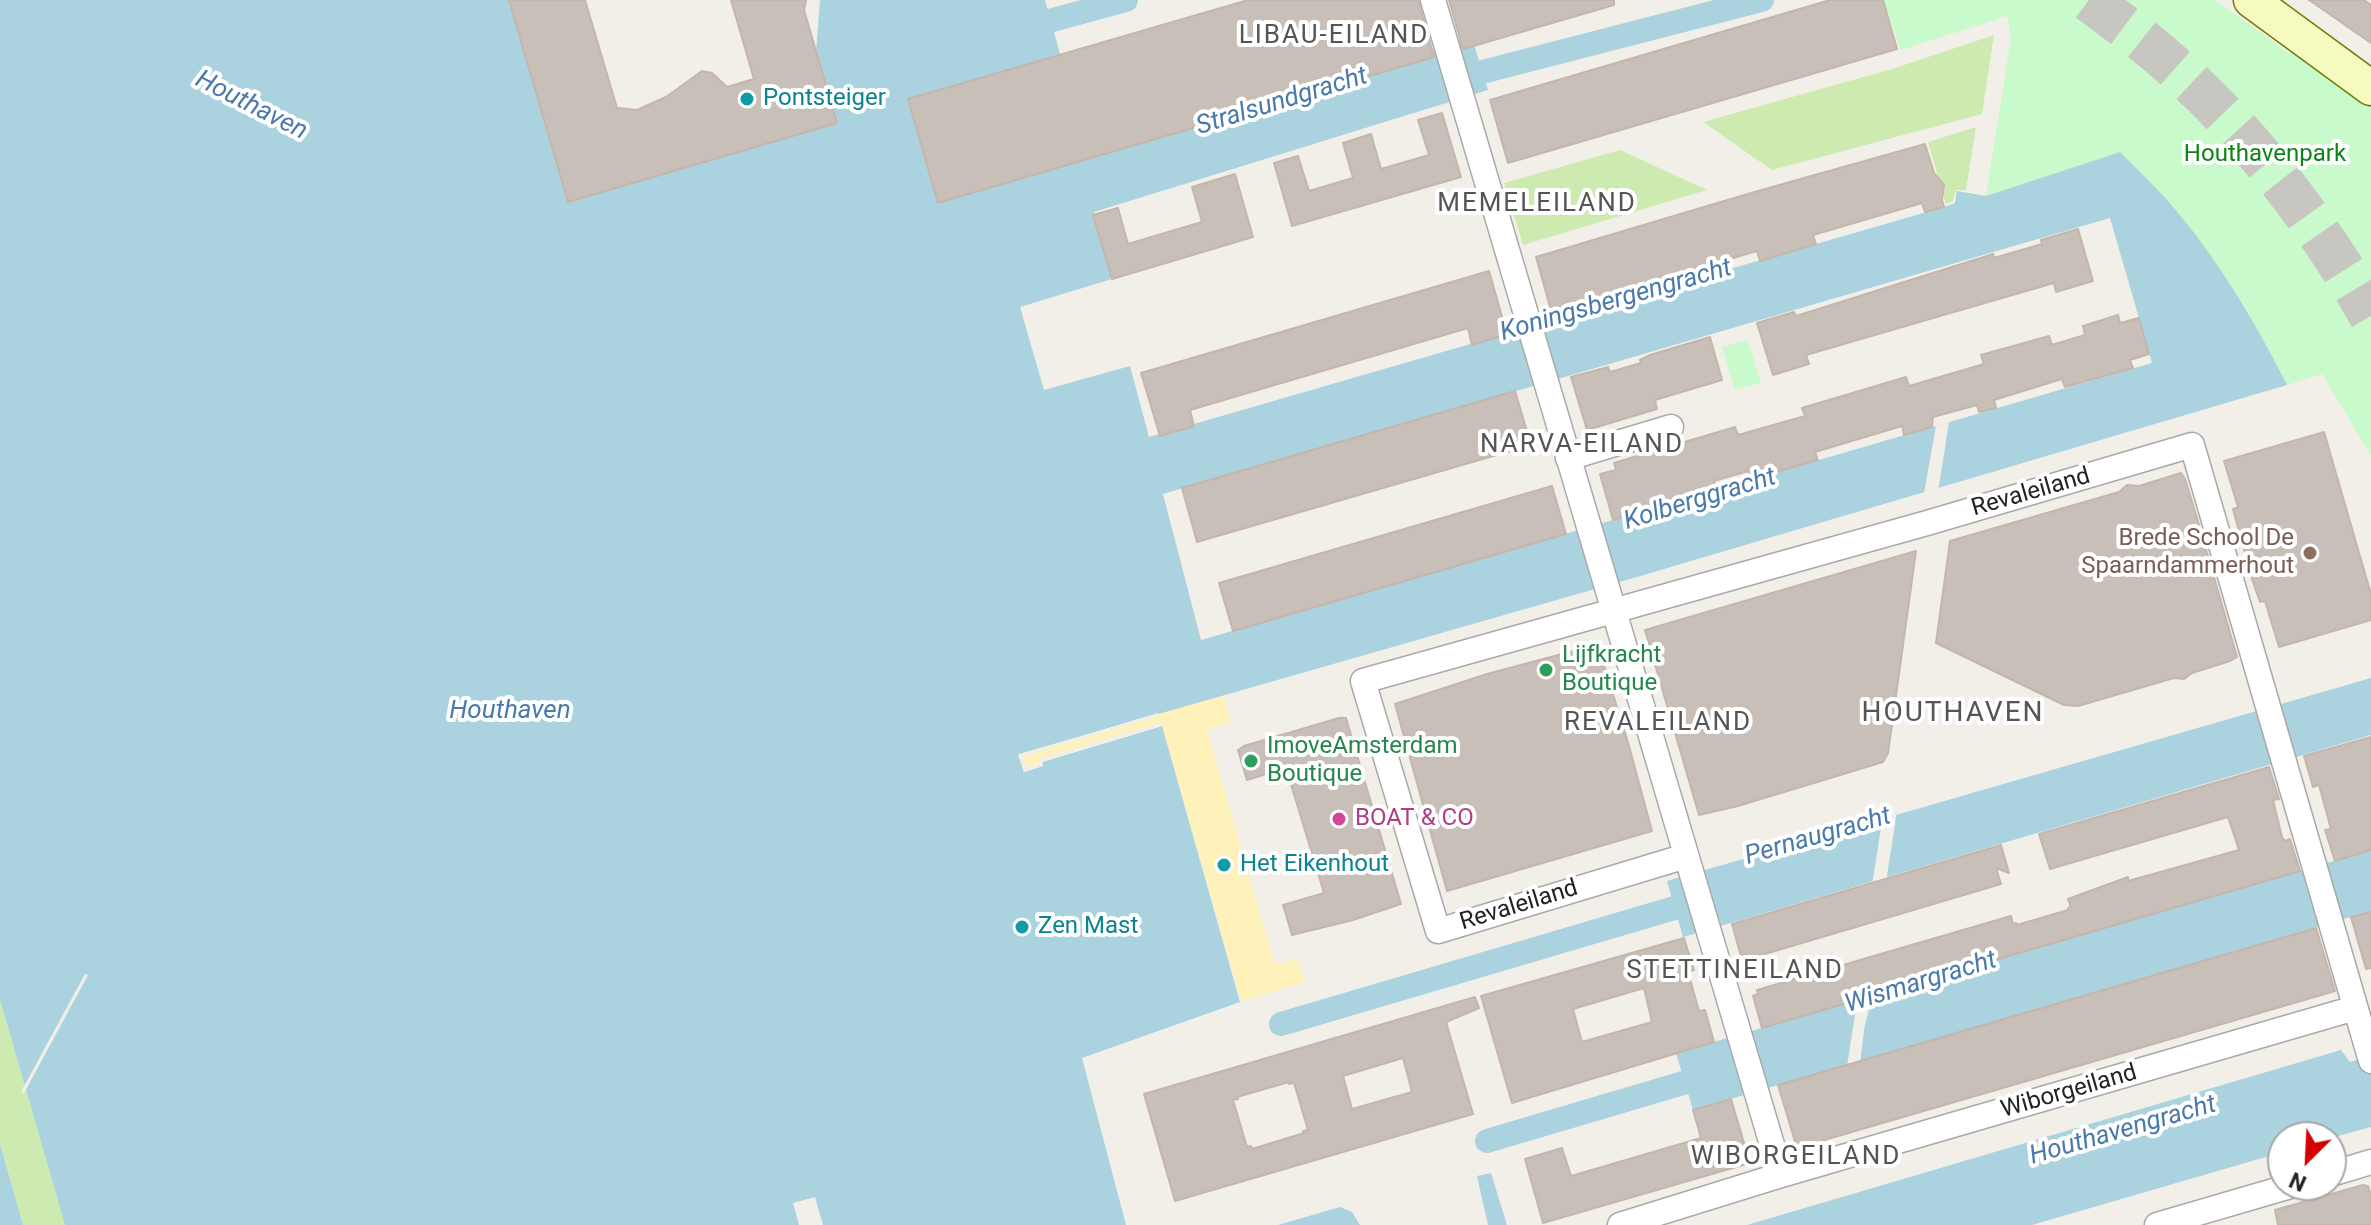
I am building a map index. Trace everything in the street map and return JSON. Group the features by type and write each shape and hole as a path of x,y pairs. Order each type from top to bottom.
{"street":[{"path":"1433,0 1781,1175"},
{"path":"2251,0 2371,88"},
{"path":"2275,0 2371,71"},
{"path":"1568,458 1671,427"},
{"name":"Revaleiland","path":"1687,859 1438,931 1363,681 1611,601 1927,523 2192,445 2355,1008"},
{"path":"2355,1008 2370,1058"},
{"name":"Wiborgeiland","path":"1620,1225 2355,1008"},
{"path":"2347,1169 2371,1162"},
{"path":"2157,1225 2267,1193"}],"green space":[{"name":"Houthavenpark","path":"1883,0 2215,0 2289,53 2299,43 2371,98 2371,456 2322,374 2287,385 2247,310 2215,262 2120,152 1986,196 2011,37 2007,16 1901,50"},
{"path":"1994,35 1982,114 1772,170 1703,122 1892,69"},
{"path":"1976,127 1966,190 1956,190 1953,201 1946,204 1928,142"},
{"path":"1620,150 1707,190 1523,245 1504,183"},
{"path":"1748,340 1761,383 1735,390 1722,347"},
{"path":"0,1000 65,1225 23,1225 0,1144"}],"sand":[{"name":"Het Eikenhout","path":"1223,695 1231,722 1207,730 1275,965 1298,959 1305,982 1241,1001 1162,726 1043,762 1024,772 1019,754"}],"water":[{"name":"Houthaven","path":"0,0 509,0 569,202 837,123 816,52 820,0 1045,0 1060,54 908,100 940,202 1472,38 1488,90 1094,212 1112,279 1020,307 1044,390 1130,366 1149,437 1944,207 1955,203 1957,191 1986,196 2120,152 2172,206 2210,254 2251,318 2287,385 1630,579 1019,754 1024,772 1043,766 1042,762 1162,726 1240,1002 1082,1058 1126,1225 65,1225 0,1000","holes":["2110,218 2152,363 1201,640 1163,494"]},
{"path":"2371,678 2371,735 1683,937 1667,881"},
{"path":"2371,850 2371,911 1693,1110 1676,1053"},
{"name":"Houthavengracht","path":"2341,1050 2350,1062 2371,1056 2371,1127 2347,1134 2347,1121 2267,1121 2267,1157 2032,1225 1747,1225"},
{"path":"0,1144 20,1214 23,1225 0,1225"},
{"path":"1491,1173 1507,1225 1488,1225 1477,1176"},
{"path":"1340,1207 1352,1212 1360,1225 1278,1225"}],"pier":[{"path":"1949,422 1938,492 1924,493 1936,426"},
{"path":"1158,713 1159,716 1023,757 1026,767 1038,764 1041,758 1161,722 1162,726 1042,762 1043,766 1024,772 1018,755"},
{"path":"1897,811 1886,882 1872,885 1883,815"},
{"path":"85,974 88,975 23,1095 22,1090"},
{"path":"1873,992 1860,1065 1847,1066 1858,996"},
{"path":"815,1197 823,1225 799,1225 793,1203"}],"building":[{"name":"Pontsteiger","path":"509,0 585,0 617,108 637,110 666,97 702,71 712,73 727,87 754,79 731,0 806,0 804,10 837,123 568,202"},
{"path":"1248,0 1418,0 1434,57 938,203 908,99"},
{"path":"1449,0 1614,0 1614,5 1463,49"},
{"path":"1830,0 1883,0 1897,49 1508,163 1490,100"},
{"path":"2309,0 2364,0 2371,5 2371,43"},
{"path":"1442,113 1461,177 1292,226 1274,163 1298,156 1309,191 1353,178 1343,143 1371,134 1381,169 1429,155 1418,120"},
{"path":"1925,144 1934,173 1944,185 1944,207 1925,212 1922,203 1813,235 1816,244 1760,261 1757,251 1570,306 1573,315 1554,321 1536,257"},
{"path":"1235,174 1253,237 1112,279 1093,215 1118,208 1128,244 1202,222 1192,187"},
{"path":"2078,229 2093,281 2056,292 2054,283 1806,355 1809,364 1773,375 1757,323 1794,312 1796,316 1993,254 1994,258 2042,244 2041,240"},
{"path":"1489,271 1507,334 1472,345 1468,328 1190,410 1194,426 1160,436 1141,373"},
{"path":"2118,315 2120,323 2139,318 2149,354 2130,360 2133,368 2065,387 2062,379 1994,400 1996,408 1979,412 1977,405 1933,417 1932,427 1904,435 1902,426 1815,452 1818,460 1751,479 1748,471 1714,481 1716,489 1613,520 1600,474 1616,470 1614,463 1735,427 1738,435 1805,416 1802,408 1906,377 1909,386 1984,364 1981,355 2049,336 2052,345 2085,335 2083,326"},
{"path":"1710,337 1722,380 1655,400 1657,409 1587,430 1571,377 1608,367 1610,372 1641,363 1640,360 1650,355"},
{"path":"1515,391 1531,445 1197,542 1182,488"},
{"name":"Brede School De Spaarndammerhout","path":"2324,432 2371,594 2371,620 2279,647 2265,601 2260,602 2252,579 2233,509 2238,507 2224,461"},
{"path":"2181,473 2237,657 2192,673 2184,679 2174,678 2078,706 2064,705 1936,643 1950,541 2119,492 2127,485 2139,486"},
{"path":"1552,486 1566,534 1233,631 1219,583"},
{"path":"1916,551 1888,753 1883,762 1699,815 1645,630"},
{"path":"1592,646 1599,649 1652,831 1447,891 1395,704 1487,674"},
{"name":"BOAT & CO","path":"1346,718 1401,904 1292,935 1283,905 1324,893 1286,768 1247,780 1238,750"},
{"path":"2371,737 2371,850 2335,861 2325,830 2331,829 2319,785 2313,787 2304,756"},
{"path":"2269,767 2279,799 2273,800 2282,837 2285,841 2290,839 2300,871 1762,1028 1753,996 1758,994 1757,990 2011,916 2013,924 2017,925 2068,910 2071,907 2068,899 2128,877 2128,881 2239,850 2228,817 2050,869 2039,834"},
{"path":"2001,845 2009,873 1996,868 2001,884 1748,959 1747,954 1741,956 1732,924"},
{"path":"2371,912 2371,968 2366,969 2351,917"},
{"path":"2316,928 2335,991 1797,1148 1778,1085"},
{"path":"1684,938 1694,970 1688,972 1699,1011 1705,1010 1714,1042 1512,1103 1481,996","holes":["1644,988 1652,1022 1582,1042 1573,1009"]},
{"path":"1475,997 1479,1008 1446,1022 1473,1114 1175,1201 1144,1094","holes":["1403,1058 1412,1092 1352,1109 1343,1076","1294,1083 1308,1130 1252,1149 1251,1146 1247,1147 1233,1100"]},
{"path":"1731,1099 1750,1163 1543,1223 1525,1159 1562,1148 1571,1176 1701,1138 1693,1110"},
{"path":"2368,1186 2371,1225 2278,1225 2275,1210 2307,1201 2347,1201 2347,1190"}],"waterway":[{"path":"1020,29 1126,0"},
{"name":"Stralsundgracht","path":"1451,80 1762,0"},
{"name":"Pernaugracht","path":"1281,1024 1705,899"},
{"name":"Wismargracht","path":"1487,1141 1717,1073"}],"tunnel":[{"path":"2089,0 2165,59 2232,123 2307,216 2371,316"}],"place":[{"name":"Pontsteiger","path":"747,99"},
{"name":"Brede School De Spaarndammerhout","path":"2310,553"},
{"name":"Lijfkracht Boutique","path":"1546,670"},
{"name":"ImoveAmsterdam Boutique","path":"1251,761"},
{"name":"BOAT & CO","path":"1339,819"},
{"name":"Het Eikenhout","path":"1224,865"},
{"name":"Zen Mast","path":"1022,927"}],"district":[{"name":"LIBAU-EILAND","path":"1334,36"},
{"name":"MEMELEILAND","path":"1537,204"},
{"name":"NARVA-EILAND","path":"1582,445"},
{"name":"HOUTHAVEN","path":"1953,714"},
{"name":"REVALEILAND","path":"1658,723"},
{"name":"STETTINEILAND","path":"1735,971"},
{"name":"WIBORGEILAND","path":"1796,1157"}],"water label":[{"name":"Koningsbergengracht","path":"1616,301"},
{"name":"Kolberggracht","path":"1700,500"}]}
